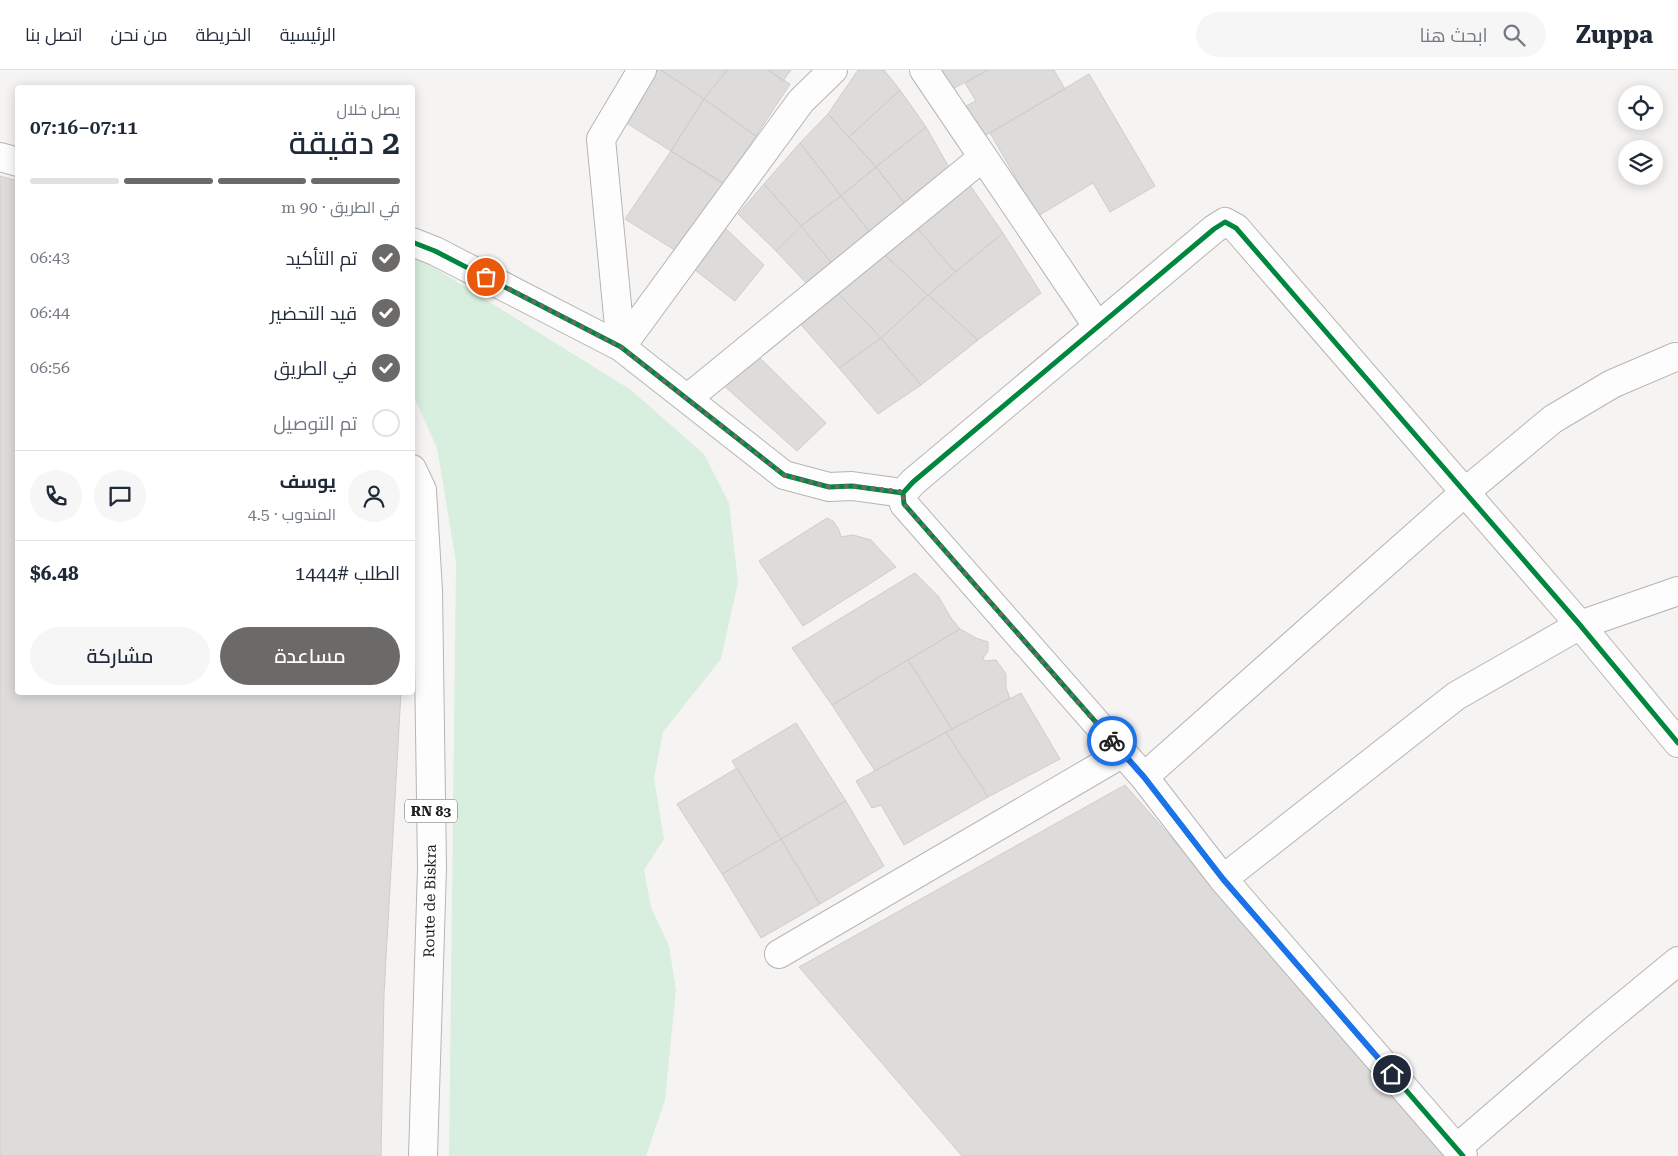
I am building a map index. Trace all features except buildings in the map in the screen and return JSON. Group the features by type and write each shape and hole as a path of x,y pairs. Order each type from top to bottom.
{"street":[{"path":"621,347 601,139 642,70"},
{"path":"621,347 801,101 833,70"},
{"path":"924,70 1098,327"},
{"path":"688,398 983,157"},
{"path":"1678,742 1465,492 1236,228 1226,222 1214,229 903,492 904,504 1144,777 1223,879 1460,1152 1600,1025 1678,961"},
{"path":"415,243 435,251 621,347 784,475 829,487 852,486 903,492"},
{"path":"1144,777 1465,492 1553,419 1612,384 1675,357"},
{"name":"Route de Biskra","path":"415,475 422,490 428,590 432,868 423,1156"},
{"path":"1223,879 1456,696 1580,626 1678,591"},
{"path":"780,954 1123,753"}],"green space":[{"path":"415,256 631,390 704,454 729,503 738,582 721,659 663,732 654,778 664,839 644,870 651,907 669,946 676,990 665,1100 646,1156 449,1156 456,562 437,448 415,399"}],"cycle path":[{"path":"1463,1156 1223,879 1144,777 904,504 903,493 913,482 1214,229 1225,222 1236,228 1580,625 1678,743"},
{"path":"415,243 435,251 621,347 784,475 829,487 852,486 903,493"}],"way so far":[{"path":"486,277 621,347 784,475 829,487 852,486 903,492 904,504 1112,741"}],"route":[{"path":"1112,741 1144,777 1223,879 1392,1074"}]}
